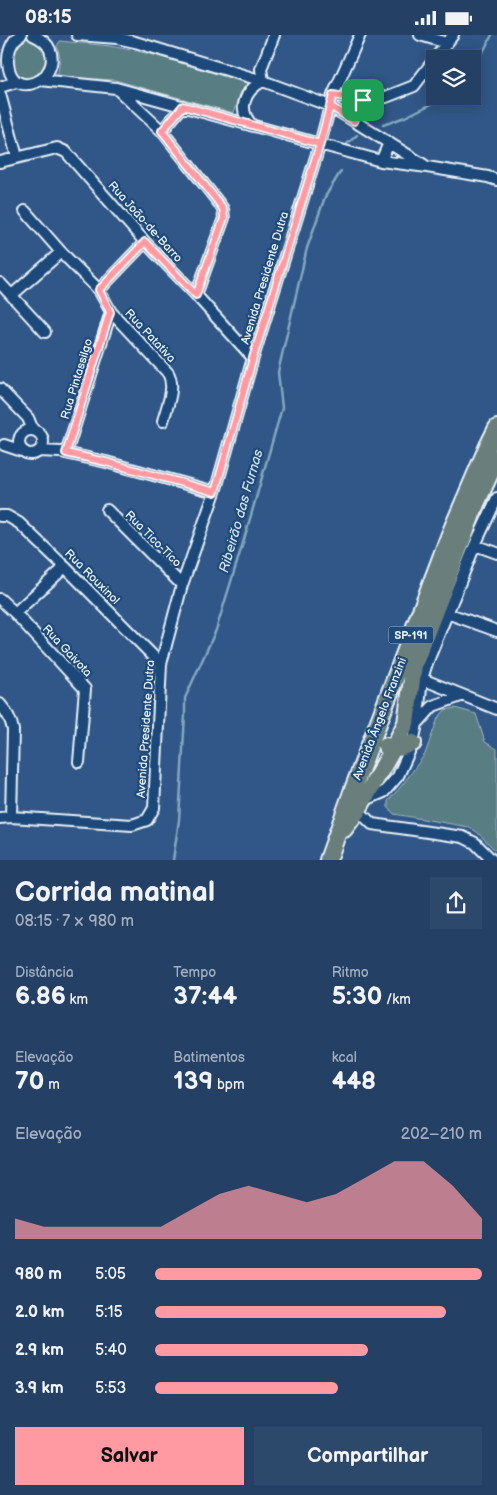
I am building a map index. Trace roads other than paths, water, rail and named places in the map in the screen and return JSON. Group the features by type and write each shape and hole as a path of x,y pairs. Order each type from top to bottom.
{"main road":[{"name":"Avenida Ângelo Franzini","path":"357,802 376,730 446,543 497,428"},
{"name":"Avenida Ângelo Franzini","path":"330,853 357,802 393,749 406,723 414,665 476,504 497,458"},
{"path":"376,730 382,744 393,749 413,743"}],"street":[{"path":"33,35 40,38 46,44 52,59 50,68 40,81"},
{"path":"77,35 135,41 263,81 330,106 427,167"},
{"path":"263,81 261,69 274,35"},
{"name":"Avenida Presidente Dutra","path":"11,817 132,825 147,820 154,808 161,664 182,585 215,492 253,358 320,144 333,95 360,35"},
{"path":"333,95 363,100 386,97 414,87 450,39 420,35"},
{"path":"0,40 18,36"},
{"path":"18,36 8,42 1,56 5,72 16,82 24,84 40,81 116,88 381,161 427,167 497,180"},
{"path":"253,125 247,120 245,103 247,94 254,85 263,81"},
{"path":"0,87 16,82"},
{"path":"116,88 162,131 223,209 224,218 196,295"},
{"path":"0,94 17,157"},
{"path":"354,121 363,100"},
{"path":"162,131 183,106"},
{"path":"381,161 389,143"},
{"name":"Rua João-de-Barro","path":"0,162 57,148 66,152 145,242 253,358"},
{"name":"Rua Patativa","path":"25,211 99,290 110,312 168,373 172,385 163,421"},
{"path":"99,290 145,242"},
{"path":"12,295 61,251"},
{"path":"0,283 44,332"},
{"name":"Rua Pintassilgo","path":"64,453 110,312"},
{"path":"0,389 28,418 33,430 64,453"},
{"path":"27,453 21,449 20,438 28,418"},
{"path":"2,445 20,438 26,431 33,430"},
{"path":"39,451 42,445 42,437"},
{"path":"2,445 31,454 39,451 64,453 106,462 215,492"},
{"path":"492,860 476,843 463,837 372,824 357,802 384,792 398,776 413,743 422,679 427,663 475,545 497,497"},
{"name":"Rua Tico-Tico","path":"107,510 182,585"},
{"name":"Rua Rouxinol","path":"0,516 7,516 19,523 161,664"},
{"path":"475,545 497,553"},
{"path":"15,613 65,567"},
{"name":"Rua Gaivota","path":"0,599 85,689 79,762"},
{"path":"447,613 497,631"},
{"path":"422,679 497,709"},
{"path":"417,723 433,706 461,696"},
{"path":"0,703 12,721 13,731 11,817 0,819"},
{"path":"486,706 497,714"}],"waterway":[{"name":"Ribeirão das Furnas","path":"481,53 492,35"},
{"name":"Ribeirão das Furnas","path":"383,125 430,105"},
{"name":"Ribeirão das Furnas","path":"347,144 357,135"},
{"name":"Ribeirão das Furnas","path":"173,860 179,820 185,698 216,630 243,543 282,408 278,372 307,248 325,197 341,171"}]}
